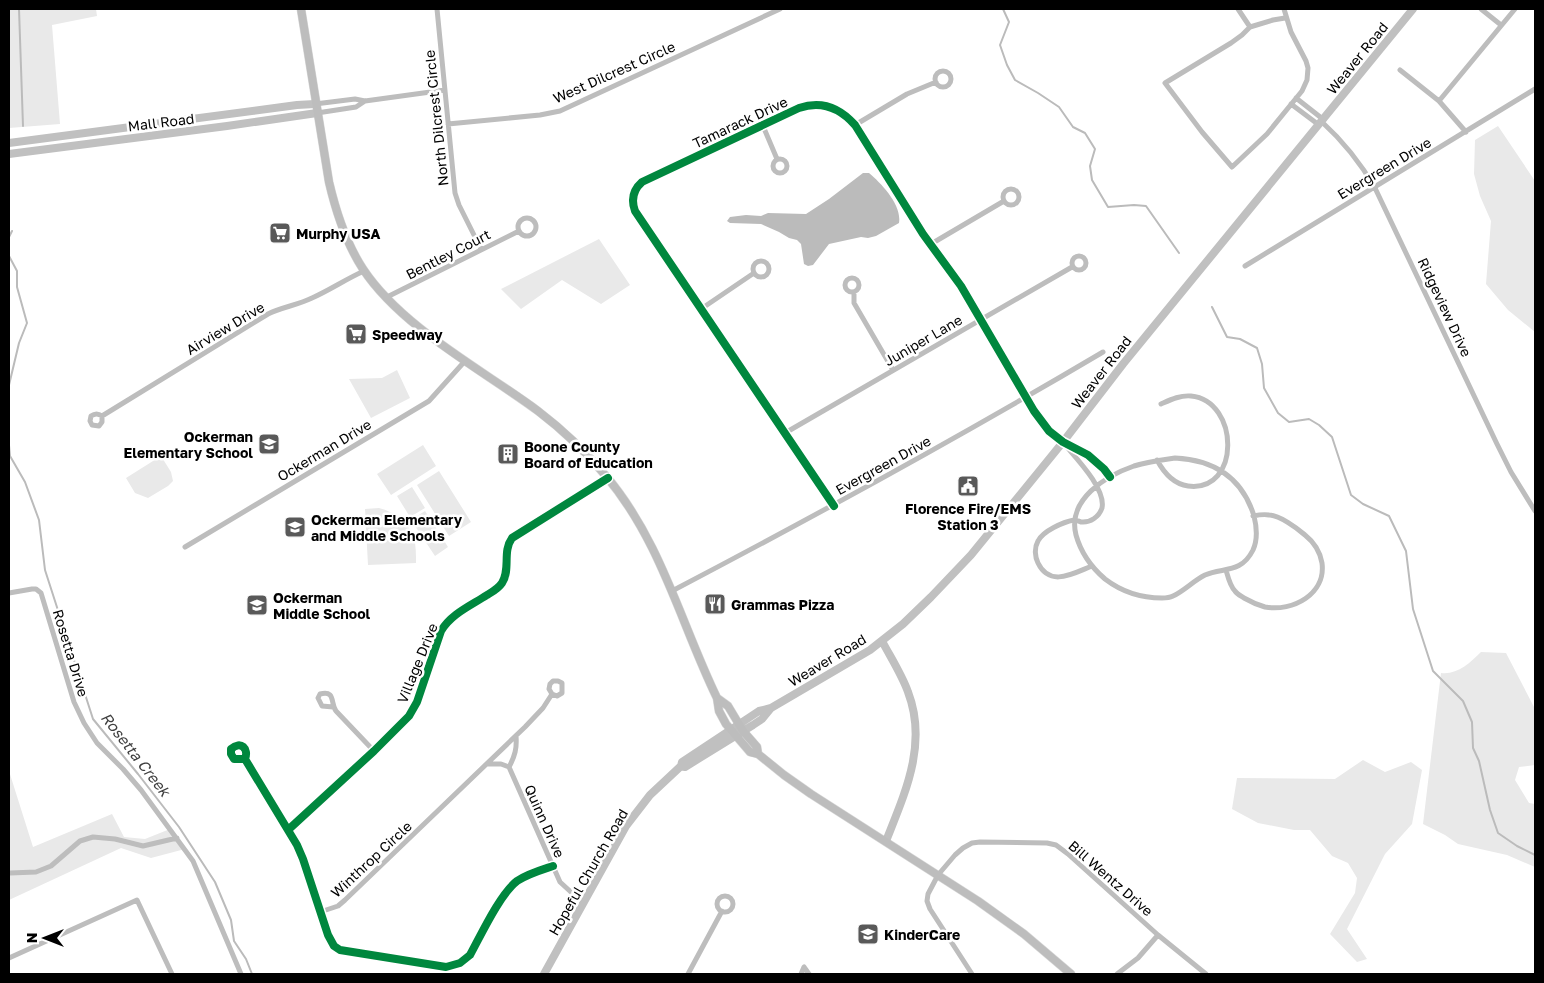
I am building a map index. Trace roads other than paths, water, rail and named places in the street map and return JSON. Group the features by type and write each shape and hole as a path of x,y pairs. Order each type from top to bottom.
{"main road":[{"path":"301,9 316,108 333,199 346,237 364,271 407,317 465,361 560,428 591,458 608,478 637,520 659,561 717,698 718,711 750,752 758,754 811,794 1001,917 1071,974"},
{"name":"Weaver Road","path":"733,732 759,711 771,708 870,650 903,624 946,583 1063,442 1128,357 1413,9"},
{"name":"Mall Road","path":"9,143 297,106 316,108"},
{"name":"Mall Road","path":"9,154 227,126 316,108"},
{"path":"882,641 908,693 916,721 917,734 909,777 886,841"},
{"path":"717,698 728,706 756,747 758,754"},
{"name":"Hopeful Church Road","path":"544,974 626,826 637,810 663,781 681,766 682,762 733,732"}],"street":[{"name":"North Dilcrest Circle","path":"437,9 454,186 457,199 481,249"},
{"path":"764,9 768,15"},
{"name":"West Dilcrest Circle","path":"448,124 540,115 560,111 780,9"},
{"path":"1238,9 1250,27"},
{"path":"1284,9 1285,18 1308,68 1308,80 1305,87 1267,134 1232,167 1202,132 1165,83 1231,43 1250,27 1285,18"},
{"path":"1481,9 1501,25"},
{"path":"1440,101 1514,9"},
{"path":"1400,70 1440,101 1466,132"},
{"path":"855,125 907,94 936,82"},
{"name":"Evergreen Drive","path":"1245,266 1535,89"},
{"path":"316,108 355,99 365,101 445,90"},
{"path":"1296,98 1322,122"},
{"path":"316,108 356,107 365,101"},
{"name":"Tamarack Drive","path":"834,506 635,211 633,203 638,185 647,179 799,108 817,104 825,105 841,111 855,125 923,234 957,280 1026,398 1049,431 1063,442"},
{"path":"1291,104 1322,122"},
{"name":"Ridgeview Drive","path":"1322,122 1351,152 1375,188 1508,465 1535,511"},
{"path":"763,126 777,159"},
{"path":"932,244 1004,201"},
{"name":"Bentley Court","path":"387,297 519,231"},
{"name":"Juniper Lane","path":"785,433 1072,267"},
{"name":"Airview Drive","path":"102,416 268,314 316,297 364,271"},
{"path":"701,309 754,273"},
{"path":"854,292 854,303 893,370"},
{"name":"Evergreen Drive","path":"672,591 834,506 1026,398 1102,352"},
{"name":"Ockerman Drive","path":"185,547 429,401 465,361"},
{"path":"1157,460 1169,477 1178,483 1187,486 1207,484 1222,471 1228,442 1225,426 1214,407 1200,398 1181,397 1161,404"},
{"path":"1063,442 1088,455 1110,476"},
{"path":"1063,442 1081,462 1096,486 1102,500 1102,507 1100,513 1095,518 1081,522 1075,520 1049,530 1042,535 1036,548 1037,561 1045,572 1058,578 1066,577 1092,566"},
{"path":"1192,459 1209,464 1222,471 1235,482 1250,503 1257,533 1253,550 1242,563 1226,570 1205,575 1171,598 1149,598 1134,594 1119,588 1106,579 1092,566 1084,555 1078,543 1075,530 1075,520 1082,502 1096,486 1110,476 1133,466 1157,460 1192,459"},
{"name":"Village Drive","path":"288,830 374,751 403,723 414,709 445,624 455,615 493,592 502,582 507,567 507,548 512,538 608,478"},
{"path":"1226,570 1229,582 1235,592 1256,604 1267,607 1288,606 1299,602 1310,596 1321,580 1323,568 1320,552 1310,539 1296,527 1271,515 1253,516"},
{"name":"Rosetta Drive","path":"9,593 36,589 40,594 74,702 84,723 97,743 141,790 193,862 241,974"},
{"name":"Winthrop Circle","path":"320,912 338,906 345,900 502,750 536,715 552,694"},
{"path":"333,707 374,751"},
{"path":"487,764 501,764 509,767 517,747 516,736"},
{"path":"245,760 304,859 330,941 340,950 437,966 454,966 465,960 470,954 501,900 511,887 526,876 553,866"},
{"name":"Quinn Drive","path":"509,767 560,882 585,901"},
{"path":"10,873 36,872 50,866 80,841 93,836 143,846 176,838"},
{"name":"Bill Wentz Drive","path":"972,974 928,905 928,894 938,875 955,855 972,843 980,842 1047,843 1056,845 1158,935 1206,974"},
{"path":"9,958 138,900 172,974"},
{"path":"688,974 722,911"},
{"path":"1117,974 1138,958 1158,935"},
{"path":"801,974 804,967 808,974"}],"waterway":[{"name":"Rosetta Creek","path":"19,9 23,126"},
{"path":"1003,9 1009,22 1000,45 1015,80 1059,107 1073,127 1085,133 1095,149 1090,166 1092,180 1108,207 1146,206 1179,253"},
{"name":"Rosetta Creek","path":"9,237 12,231"},
{"name":"Rosetta Creek","path":"9,256 17,271 17,287 27,323 19,343 9,385"},
{"path":"1212,307 1227,337 1240,339 1257,348 1262,364 1264,388 1278,413 1289,422 1309,419 1332,437 1351,495 1363,504 1389,516 1406,551 1413,609 1433,671 1463,701 1472,722 1473,748 1479,761 1490,810 1498,833 1535,855"},
{"name":"Rosetta Creek","path":"9,445 10,456 25,482 39,520 45,570 93,719 179,827 215,882 231,920 234,941 246,959 252,974"}],"place":[{"name":"Murphy USA","path":"280,233"},
{"name":"Speedway","path":"356,334"},
{"name":"Ockerman Elementary School","path":"269,444"},
{"name":"Boone County Board of Education","path":"508,454"},
{"name":"Florence Fire/EMS Station 3","path":"968,486"},
{"name":"Ockerman Elementary and Middle Schools","path":"295,527"},
{"name":"Grammas Pizza","path":"715,604"},
{"name":"Ockerman Middle School","path":"257,605"},
{"name":"KinderCare","path":"868,934"}]}
